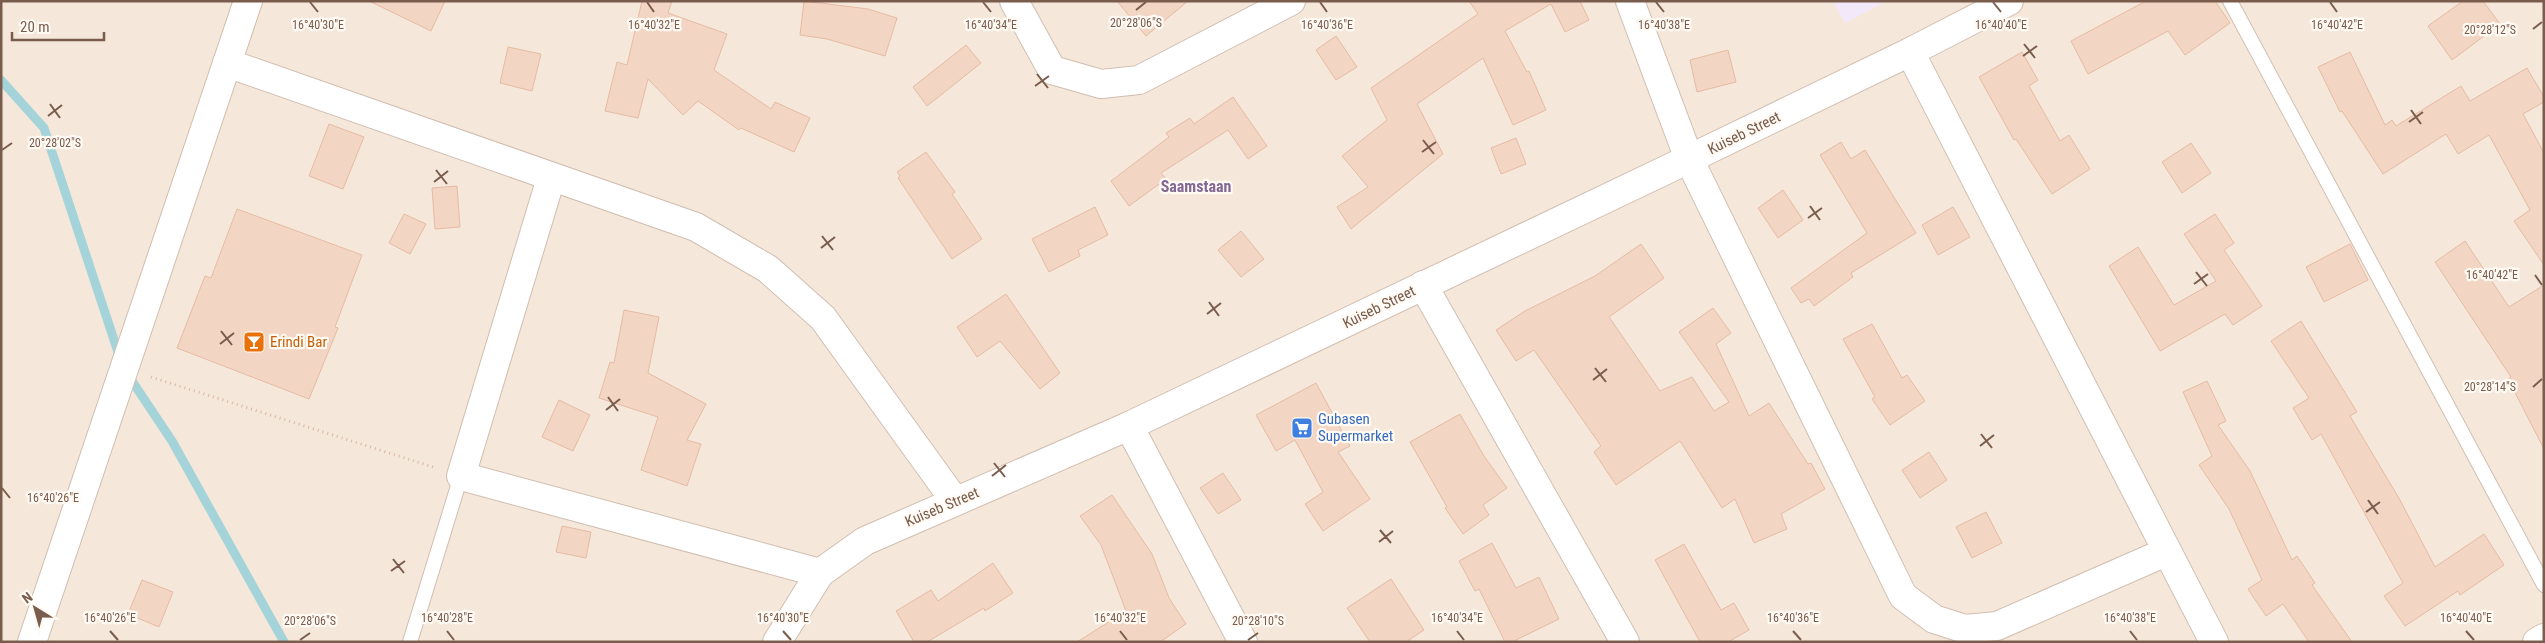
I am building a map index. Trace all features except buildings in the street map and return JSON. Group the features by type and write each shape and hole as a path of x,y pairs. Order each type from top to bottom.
{"street":[{"path":"32,642 248,1"},
{"path":"1014,1 1052,70 1101,84 1139,80 1292,1"},
{"path":"1630,1 1688,160 1903,596 1934,619 1966,629 1997,626 2166,552"},
{"name":"Kuiseb Street","path":"777,642 820,573 865,540 1129,426 1688,160 1910,52 2009,1"},
{"path":"1910,52 2214,642"},
{"path":"227,62 551,178 696,227 768,269 822,318 955,501"},
{"path":"551,178 461,476 820,573"},
{"path":"1424,285 1625,642"},
{"path":"1129,426 1243,642"},
{"path":"2537,642 2544,638"}],"lane":[{"path":"2230,1 2544,585"},
{"path":"410,642 461,476"}],"path":[{"path":"124,369 461,476"}],"shaded area":[{"path":"1,1 2544,1 2544,642 1,642"},
{"path":"1833,1 1887,1 1845,23"}],"waterway":[{"path":"1,80 44,128 120,358"},
{"path":"128,375 172,441 284,642"}],"place":[{"name":"Erindi Bar","path":"254,342"},
{"name":"Gubasen Supermarket","path":"1302,428"}],"district":[{"name":"Saamstaan","path":"1196,186"}]}
